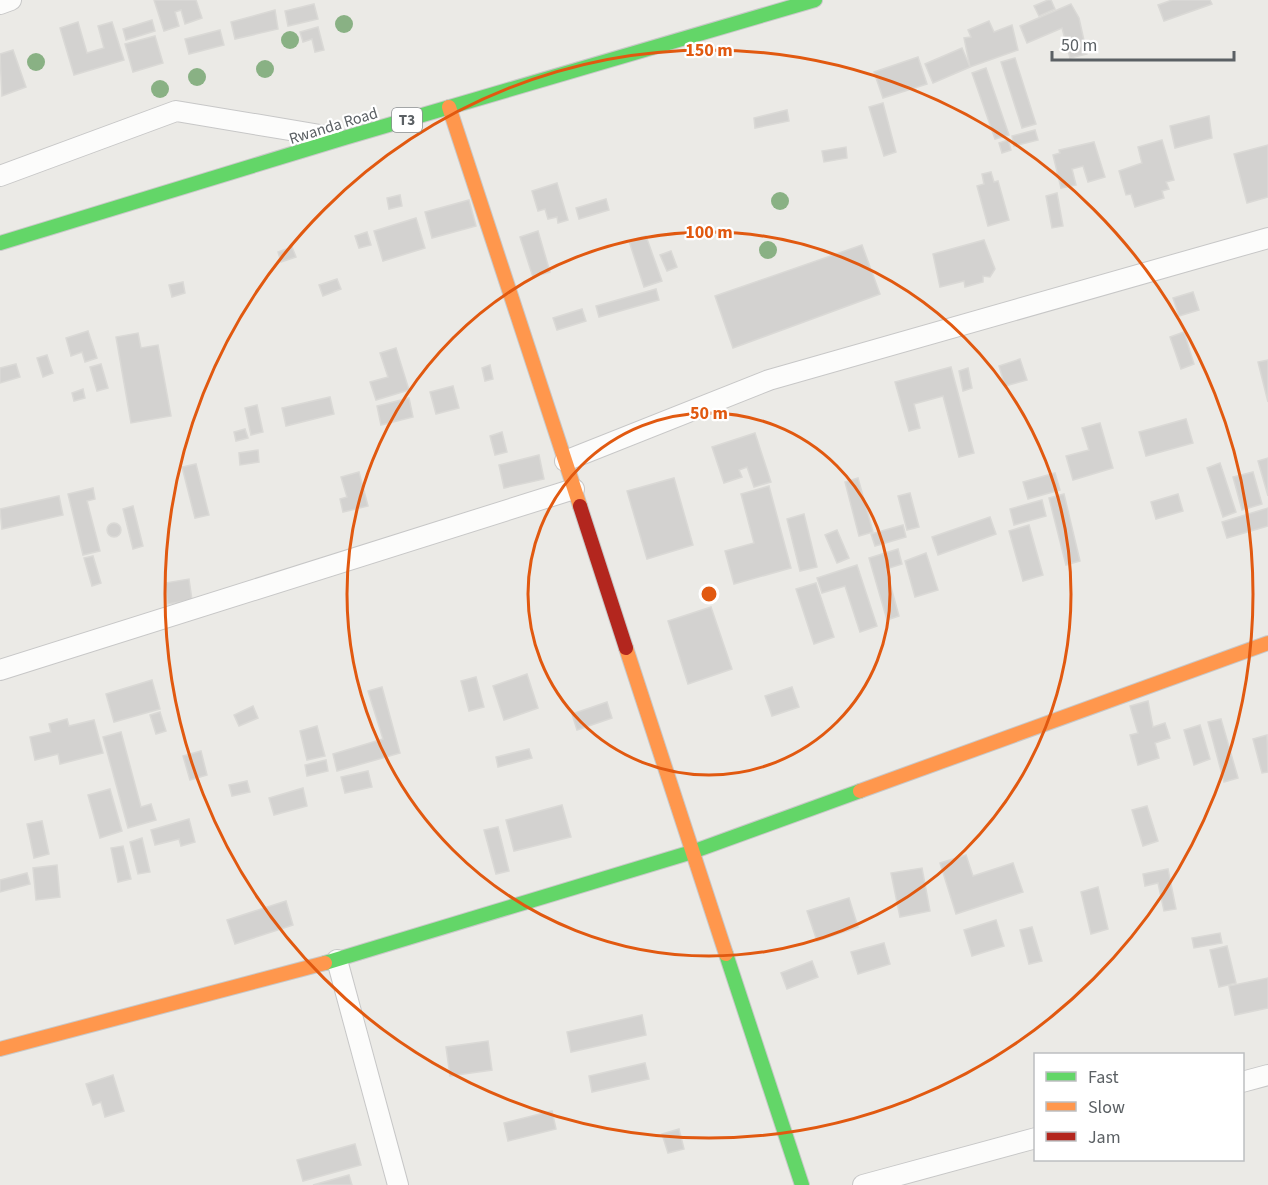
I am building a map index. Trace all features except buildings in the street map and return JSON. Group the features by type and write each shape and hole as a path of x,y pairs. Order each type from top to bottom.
{"main road":[{"name":"Rwanda Road","path":"0,243 784,4 815,0"},
{"path":"449,107 802,1185"},
{"path":"0,1049 336,960 692,852 1268,643"}],"street":[{"path":"0,4 11,0"},
{"path":"0,176 176,111 344,138"},
{"path":"565,461 769,380 1268,238"},
{"path":"0,670 574,489"},
{"path":"336,960 398,1185"},
{"path":"1244,1081 1268,1075"},
{"path":"863,1185 1034,1138"}],"traffic: fast":[{"path":"0,243 344,138 815,0"},
{"path":"325,963 692,852 860,791"},
{"path":"726,954 802,1185"}],"traffic: slow":[{"path":"449,107 580,506"},
{"path":"860,791 1268,643"},
{"path":"626,648 726,954"},
{"path":"0,1049 325,963"}],"traffic: jam":[{"path":"580,506 626,648"}]}
